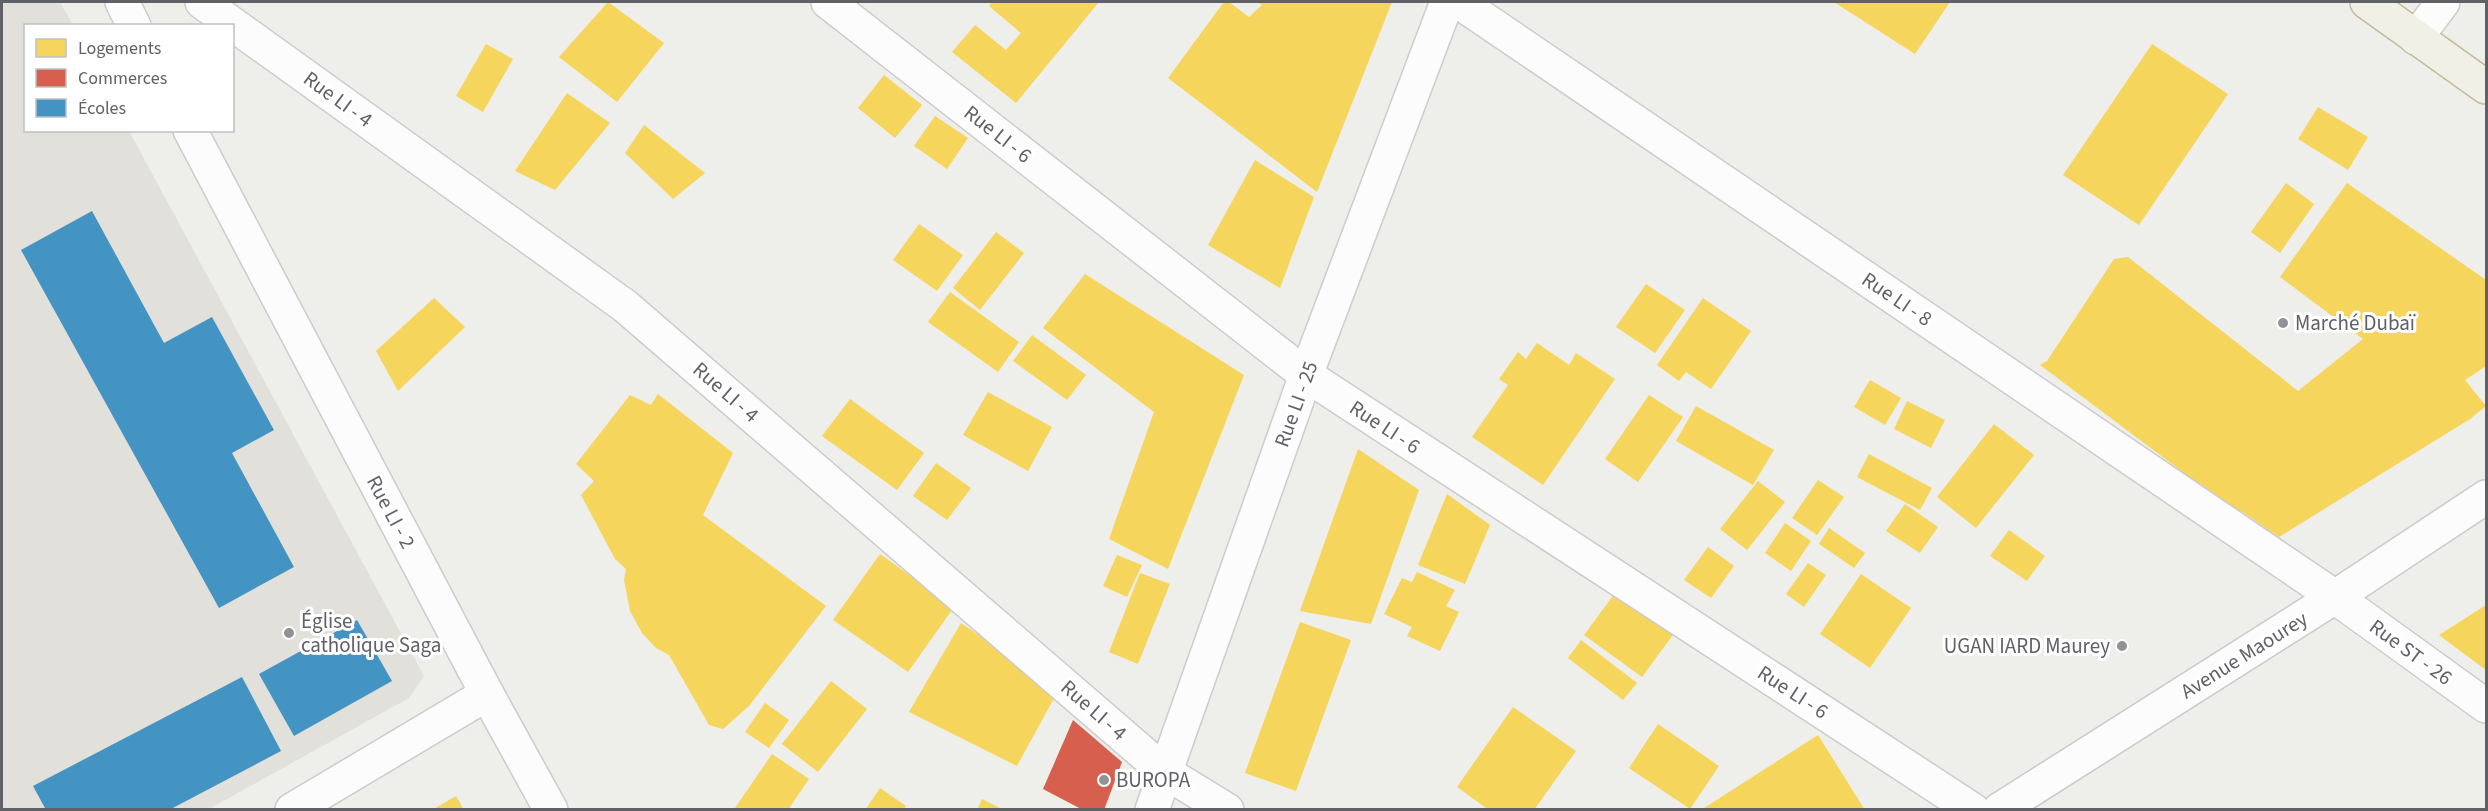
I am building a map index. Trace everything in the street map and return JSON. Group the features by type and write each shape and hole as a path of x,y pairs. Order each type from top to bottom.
{"highway":[{"path":"2367,2 2487,87"}],"street":[{"name":"Rue LI - 4","path":"202,2 233,24"},
{"name":"Rue LI - 6","path":"828,2 1306,375 1973,810"},
{"name":"Rue LI - 25","path":"1152,810 1306,375 1447,2"},
{"name":"Rue LI - 8","path":"1459,2 2335,597"},
{"path":"2416,38 2443,2"},
{"name":"Rue LI - 4","path":"234,25 626,306 1165,772 1227,810"},
{"name":"Rue LI - 2","path":"191,132 487,694 551,810"},
{"name":"Avenue Maourey","path":"1999,810 2335,597 2487,497"},
{"name":"Rue ST - 26","path":"2335,597 2487,706"},
{"path":"292,810 487,694"}],"shaded area":[{"path":"2,2 60,2 72,24 24,24 24,132 130,132 424,676 409,698 209,809 2,810"}],"building: Logements":[{"path":"608,2 664,43 617,102 559,57"},
{"path":"992,2 1099,2 1016,103 952,52 975,25 1006,50 1021,33 989,6"},
{"path":"1224,2 1229,2 1249,17 1262,5 1257,2 1392,2 1317,192 1168,78"},
{"path":"1834,2 1950,2 1915,54"},
{"path":"486,44 513,59 483,112 456,96"},
{"path":"2152,44 2228,94 2139,225 2063,175"},
{"path":"884,75 922,105 895,138 858,108"},
{"path":"567,93 610,123 555,190 515,171"},
{"path":"2318,107 2368,137 2348,170 2298,139"},
{"path":"935,116 968,138 947,169 914,146"},
{"path":"644,125 705,173 673,199 625,153"},
{"path":"1255,160 1314,197 1280,288 1208,245"},
{"path":"2286,183 2314,204 2280,253 2251,232"},
{"path":"2347,183 2486,280 2486,366 2465,380 2486,406 2470,419 2279,537 2241,511 2233,520 2212,494 2040,365 2047,361 2114,259 2128,257 2298,391 2363,339 2280,277"},
{"path":"919,224 963,255 937,291 893,260"},
{"path":"996,232 1024,253 980,310 953,288"},
{"path":"1085,274 1244,375 1168,569 1109,539 1154,412 1043,328"},
{"path":"1646,284 1685,310 1655,353 1616,327"},
{"path":"950,292 1019,342 998,372 928,322"},
{"path":"434,298 465,327 398,391 376,351"},
{"path":"1703,298 1751,331 1711,389 1686,372 1679,381 1657,365"},
{"path":"1032,335 1086,375 1067,400 1013,361"},
{"path":"1537,343 1569,365 1576,353 1615,379 1543,485 1472,437 1508,385 1499,379 1518,352 1526,359"},
{"path":"1870,380 1901,398 1885,425 1854,407"},
{"path":"988,392 1052,427 1028,471 963,435"},
{"path":"658,394 733,453 703,515 826,606 749,706 723,729 709,725 669,655 656,648 642,633 630,611 624,580 626,569 615,559 581,495 594,481 576,464 630,395 651,405"},
{"path":"1649,395 1683,417 1638,482 1605,459"},
{"path":"850,399 924,453 897,490 822,436"},
{"path":"1907,401 1945,420 1931,448 1894,429"},
{"path":"1696,406 1774,450 1753,485 1676,441"},
{"path":"1994,424 2034,455 1976,528 1937,497"},
{"path":"1358,449 1419,490 1371,624 1300,611"},
{"path":"1869,454 1932,488 1920,510 1857,477"},
{"path":"936,463 971,488 947,520 913,496"},
{"path":"1818,480 1844,497 1817,535 1792,518"},
{"path":"1758,481 1785,502 1747,550 1720,529"},
{"path":"1447,494 1490,525 1465,584 1418,565"},
{"path":"1905,504 1938,527 1920,553 1886,531"},
{"path":"1785,523 1811,541 1791,571 1765,553"},
{"path":"1829,528 1865,553 1854,568 1819,544"},
{"path":"2009,530 2045,556 2027,581 1990,556"},
{"path":"1708,547 1734,566 1711,598 1684,580"},
{"path":"880,554 954,607 908,672 833,620"},
{"path":"1117,555 1142,565 1127,597 1103,586"},
{"path":"1808,563 1826,575 1804,607 1786,594"},
{"path":"1417,572 1455,590 1446,606 1459,612 1440,651 1407,636 1412,627 1384,614 1402,578 1412,582"},
{"path":"1140,573 1170,584 1138,664 1109,652"},
{"path":"1861,574 1911,608 1870,668 1820,634"},
{"path":"1618,589 1675,632 1642,677 1584,635"},
{"path":"2486,605 2486,670 2439,635"},
{"path":"1300,622 1351,640 1296,791 1245,773"},
{"path":"961,623 1059,689 1017,766 909,712"},
{"path":"1581,640 1637,683 1623,700 1568,658"},
{"path":"831,681 867,709 818,772 782,744"},
{"path":"765,703 789,720 769,748 745,732"},
{"path":"1513,707 1576,751 1534,810 1489,810 1457,787"},
{"path":"1658,724 1719,766 1690,809 1629,768"},
{"path":"1818,735 1865,810 1701,810"},
{"path":"772,754 809,779 788,810 738,810 735,808"},
{"path":"880,788 906,806 903,810 865,810"},
{"path":"456,796 464,810 432,810"},
{"path":"982,799 1004,810 977,810"}],"building: Commerces":[{"path":"1073,720 1122,762 1104,810 1083,810 1043,789"}],"building: Écoles":[{"path":"92,211 164,343 212,317 274,430 232,453 294,567 219,608 21,250"},
{"path":"357,620 392,681 294,736 259,674"},
{"path":"242,677 281,751 169,810 46,810 33,786"}],"place":[{"name":"Marché Dubaï","path":"2283,323"},
{"name":"Église catholique Saga","path":"289,633"},
{"name":"UGAN IARD Maurey","path":"2122,646"},
{"name":"BUROPA","path":"1104,780"}]}
